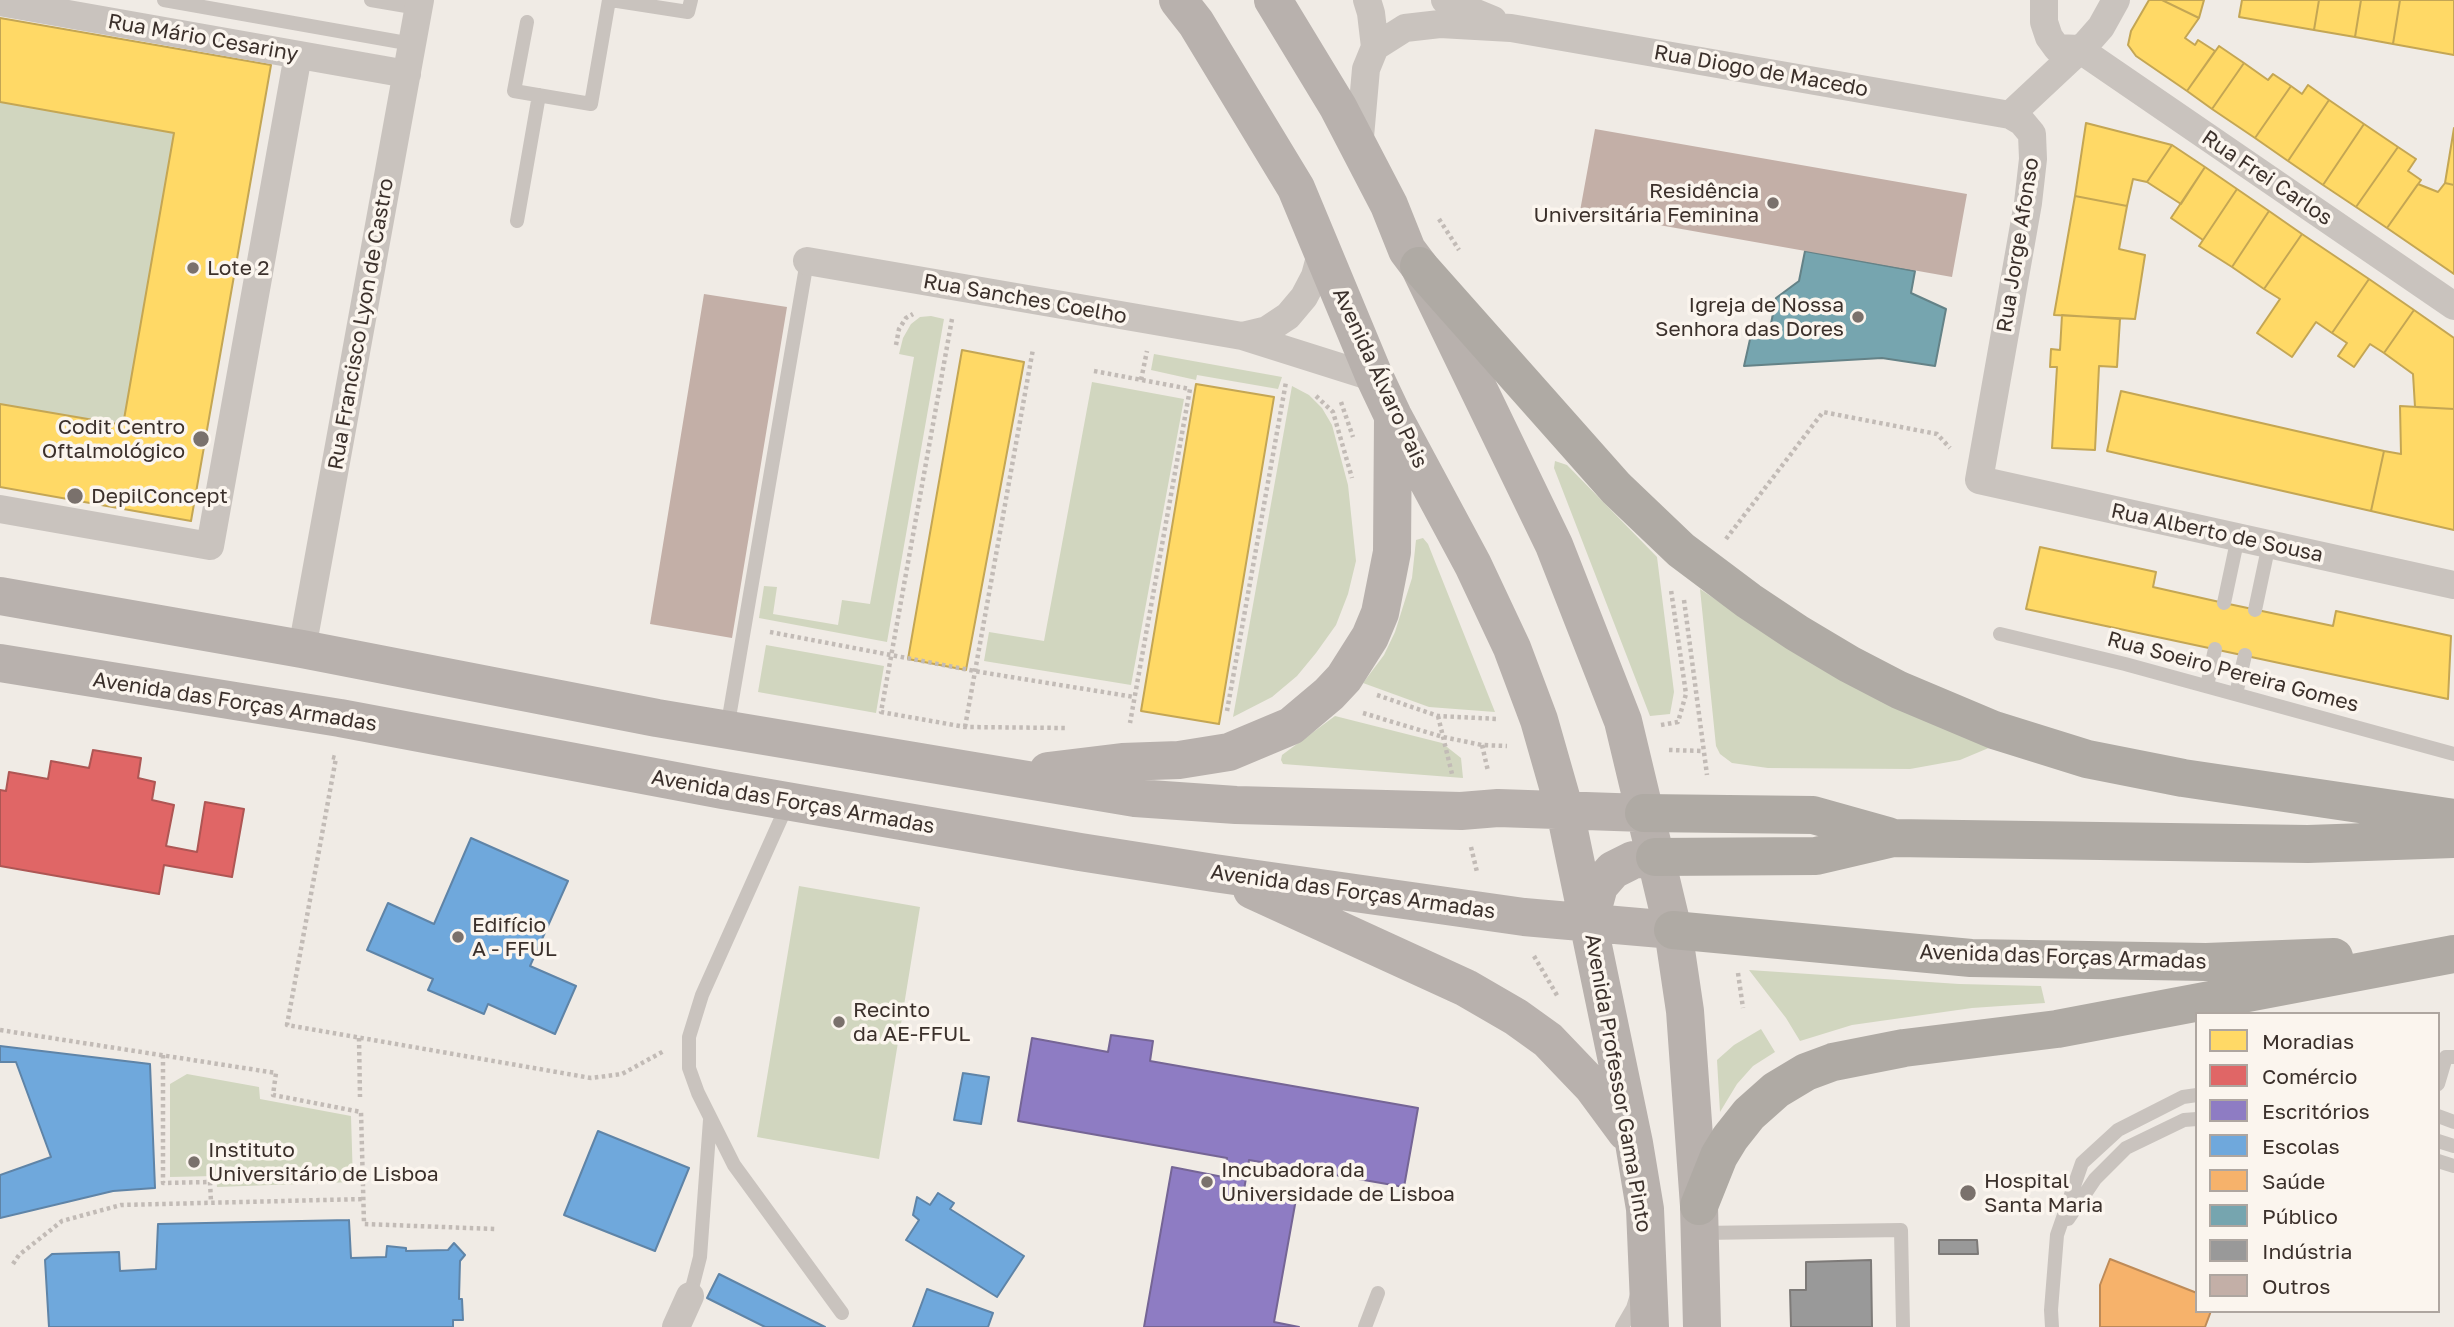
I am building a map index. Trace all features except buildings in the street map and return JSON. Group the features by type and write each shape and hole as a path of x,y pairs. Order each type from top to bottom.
{"highway":[{"path":"1419,266 1616,488 1681,550 1797,634 1849,664 1899,690 1984,726 2087,758 2183,778 2454,818"},
{"path":"1644,813 1813,815 1893,838"},
{"path":"1655,857 1815,856 1893,838 2308,844 2454,839"},
{"name":"Avenida das Forças Armadas","path":"1673,930 1971,958 2058,961 2206,962 2454,953"},
{"path":"1700,1219 1719,1156 1749,1114 1776,1090 1807,1072 1833,1062 1904,1048 2057,1030 2454,953"}],"main road":[{"name":"Avenida Álvaro Pais","path":"1178,0 1196,23 1296,188 1375,378 1473,565 1512,648 1548,747 1589,923"},
{"path":"1273,0 1320,75 1389,205 1407,250 1419,266 1554,545 1623,721 1673,930 1685,1011 1700,1219 1702,1327"},
{"path":"997,776 1122,762 1179,760 1229,751 1291,726 1311,711 1344,678 1370,637 1380,613 1392,552 1393,416"},
{"path":"0,596 302,649 727,730 1135,798 1236,805 1461,811 1498,808 1644,813"},
{"name":"Avenida das Forças Armadas","path":"0,663 340,718 912,824 1214,873 1524,917 1673,930"},
{"path":"1589,923 1598,886 1613,870 1633,860 1655,857"},
{"path":"1214,873 1466,988 1516,1017 1548,1040 1592,1086 1633,1143"},
{"name":"Avenida Professor Gama Pinto","path":"1589,923 1645,1209 1650,1327"}],"street":[{"path":"1359,149 1366,69 1375,47 1367,0"},
{"name":"Rua Diogo de Macedo","path":"1445,0 1511,28"},
{"name":"Rua Frei Carlos","path":"2044,0 2044,22 2049,37 2057,48 2079,49 2454,306"},
{"path":"2010,115 2101,27 2116,0"},
{"name":"Rua Mário Cesariny","path":"0,2 407,74"},
{"name":"Rua Francisco Lyon de Castro","path":"302,649 419,4"},
{"name":"Rua Diogo de Macedo","path":"1375,47 1405,28 1440,24 1511,28 2010,115"},
{"path":"0,509 210,546 298,55"},
{"name":"Rua Jorge Afonso","path":"1979,480 2028,203 2033,159 2032,134 2022,122 2010,115"},
{"path":"1242,337 1267,330 1288,316 1304,297 1315,276 1322,250"},
{"name":"Rua Sanches Coelho","path":"807,261 1242,337 1375,378"},
{"name":"Rua Alberto de Sousa","path":"1979,480 2454,585"},
{"path":"676,1327 690,1296"}],"lane":[{"name":"Rua Mário Cesariny","path":"164,0 412,44"},
{"path":"371,0 419,4"},
{"path":"527,22 514,91 590,104 610,0 688,12 691,0"},
{"path":"517,221 539,95"},
{"path":"727,730 807,261"},
{"path":"2224,603 2238,537"},
{"path":"2255,610 2269,544"},
{"name":"Rua Soeiro Pereira Gomes","path":"2000,634 2207,686 2454,754"},
{"path":"2207,686 2215,649"},
{"path":"2236,694 2245,655"},
{"path":"789,802 702,995 689,1037 689,1068 710,1118 743,1178 842,1313"},
{"path":"2440,1077 2446,1057"},
{"path":"2052,1327 2050,1310 2057,1235 2082,1163 2118,1130 2183,1097 2195,1094"},
{"path":"690,1296 700,1257 710,1118"},
{"path":"2057,1235 2095,1179 2126,1148 2185,1120 2195,1119"},
{"path":"1700,1219 1901,1230 1903,1327"},
{"path":"1622,1327 1633,1308 1648,1257"},
{"path":"1365,1327 1378,1293"}],"path":[{"path":"896,345 905,317 916,312"},
{"path":"952,315 881,712 965,727 1075,728"},
{"path":"1141,380 1148,348"},
{"path":"965,727 1033,349"},
{"path":"1094,371 1190,389 1129,728"},
{"path":"1224,724 1287,377 1296,382"},
{"path":"1306,389 1334,412 1354,487"},
{"path":"1720,547 1823,412 1937,434 1979,480"},
{"path":"1660,749 1703,751 1684,594"},
{"path":"760,631 1134,697"},
{"path":"1358,712 1443,737 1482,745 1507,746"},
{"path":"1482,745 1491,783"},
{"path":"336,758 287,1025 581,1077 602,1078 632,1070 689,1037"},
{"path":"1533,954 1562,1006"},
{"path":"1737,972 1743,1008"},
{"path":"0,1030 276,1073 273,1095 361,1112 364,1224 495,1229"},
{"path":"359,1038 360,1097"},
{"path":"163,1055 163,1183 210,1182 211,1202"},
{"path":"13,1264 19,1255 62,1221 121,1206 364,1199"}],"green space":[{"path":"0,102 174,133 123,425 0,404"},
{"path":"920,317 944,319 887,642 759,618 764,586 777,587 773,614 838,625 842,600 870,604 914,357 899,354 903,338 911,324"},
{"path":"1154,354 1282,377 1278,389 1197,375 1196,380 1151,370"},
{"path":"1092,382 1184,399 1131,685 984,661 989,632 1044,641"},
{"path":"1292,386 1309,395 1322,408 1332,425 1348,485 1356,561 1348,594 1336,625 1316,653 1297,676 1272,697 1233,717"},
{"path":"1555,461 1567,465 1657,557 1674,692 1670,714 1650,716 1554,468"},
{"path":"1423,538 1428,544 1495,712 1429,707 1363,683 1384,655 1395,632 1412,578 1416,540"},
{"path":"1700,589 1770,636 1991,747 1960,760 1910,769 1768,768 1732,763 1720,754 1716,746"},
{"path":"766,645 884,666 876,713 758,692"},
{"path":"1335,716 1442,743 1461,758 1463,778 1283,764 1282,755"},
{"name":"Recinto da AE-FFUL","path":"799,886 920,907 879,1159 757,1137"},
{"path":"1749,970 1959,984 2041,986 2045,1003 1972,1008 1852,1025 1800,1041"},
{"path":"1761,1029 1775,1052 1753,1066 1737,1084 1720,1112 1717,1060 1734,1045"},
{"path":"187,1074 259,1087 260,1099 351,1116 353,1182 217,1187 216,1176 170,1177 170,1084"}],"place":[{"name":"Residência Universitária Feminina","path":"1773,203"},
{"name":"Lote 2","path":"193,268"},
{"name":"Igreja de Nossa Senhora das Dores","path":"1858,317"},
{"name":"Codit Centro Oftalmológico","path":"201,439"},
{"name":"DepilConcept","path":"75,496"},
{"name":"Edifício A - FFUL","path":"458,937"},
{"name":"Recinto da AE-FFUL","path":"839,1022"},
{"name":"Instituto Universitário de Lisboa","path":"194,1162"},
{"name":"Incubadora da Universidade de Lisboa","path":"1207,1182"},
{"name":"Hospital Santa Maria","path":"1968,1193"}]}
